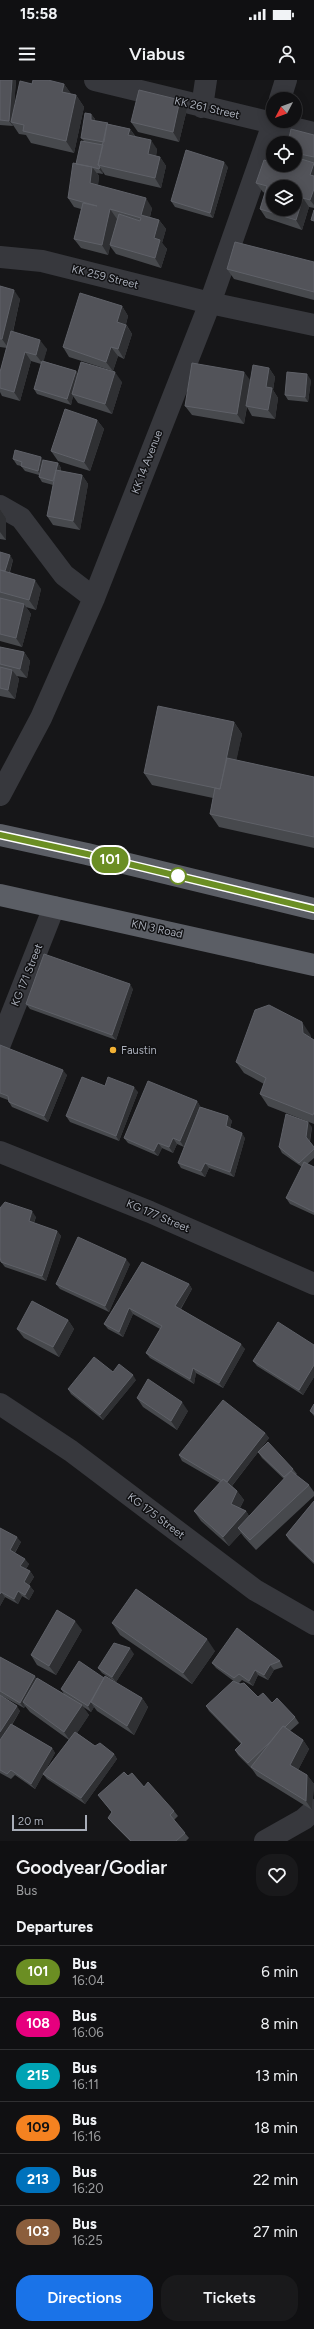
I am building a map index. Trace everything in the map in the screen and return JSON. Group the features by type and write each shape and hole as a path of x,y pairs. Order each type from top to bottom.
{"highway":[{"path":"0,835 87,854 314,909"},
{"name":"KN 3 Road","path":"0,895 314,965"}],"street":[{"name":"KK 261 Street","path":"95,80 202,107 266,120"},
{"path":"202,107 206,80"},
{"path":"282,92 286,80"},
{"name":"KK 14 Avenue","path":"0,795 40,718 94,598 210,303 272,128"},
{"name":"KK 261 Street","path":"296,128 314,133"},
{"name":"KK 259 Street","path":"0,257 42,261 210,303 314,324"},
{"path":"0,506 21,518 64,575 94,598"},
{"name":"KG 171 Street","path":"0,1044 54,907"},
{"name":"KG 177 Street","path":"0,1152 150,1212 314,1284"},
{"name":"KG 175 Street","path":"0,1404 71,1451 255,1590 314,1624"},
{"path":"265,1841 304,1819 314,1810"}],"building":[{"path":"0,80 12,80 9,121 0,120"},
{"path":"33,80 48,80 64,84 62,92 76,95 66,141 23,131 24,125 11,122 20,81 32,84"},
{"path":"139,90 180,100 173,132 131,122"},
{"path":"85,113 91,114 91,120 108,123 104,142 81,138"},
{"path":"107,124 130,129 128,135 151,140 148,154 160,157 155,178 98,165"},
{"path":"291,129 314,135 314,157 302,154 302,136 290,136"},
{"path":"81,141 103,145 98,165 100,167 99,169 76,164"},
{"path":"186,150 224,162 210,213 171,201"},
{"path":"302,159 314,163 310,175 314,176 314,189 310,200 303,198 302,201 302,180 266,180 266,186 256,183 264,160 266,161 266,172 302,172"},
{"path":"73,163 92,167 90,183 146,198 141,215 159,220 154,238 160,240 155,258 110,245 119,214 140,221 141,218 110,209 102,245 74,239 83,203 97,206 68,198"},
{"path":"266,189 266,211 260,209"},
{"path":"314,210 314,221 311,220"},
{"path":"283,216 297,216 296,220"},
{"path":"235,242 314,262 314,292 227,269"},
{"path":"0,286 14,290 2,339 0,339"},
{"path":"80,293 122,306 117,322 126,325 118,349 111,347 106,362 63,347"},
{"path":"11,331 40,340 36,355 25,352 14,392 0,388 0,372"},
{"path":"42,361 76,371 67,399 34,389"},
{"path":"81,362 115,372 105,404 72,394"},
{"path":"192,363 244,372 237,414 185,406"},
{"path":"253,365 269,368 266,387 272,388 268,410 246,406"},
{"path":"287,372 307,374 305,397 285,395"},
{"path":"65,409 97,420 84,462 51,451"},
{"path":"15,450 41,457 38,471 21,466 22,462 13,459"},
{"path":"43,460 58,463 53,481 39,477"},
{"path":"56,470 82,475 73,521 47,516"},
{"path":"0,552 10,555 5,571 0,570"},
{"path":"0,570 35,580 29,600 0,592"},
{"path":"0,598 24,604 16,638 0,634"},
{"path":"0,647 24,652 20,669 0,664"},
{"path":"0,667 12,670 8,690 0,688"},
{"path":"158,706 234,722 220,789 144,773"},
{"path":"227,758 314,777 314,837 210,814 215,788 220,789"},
{"path":"44,954 130,984 112,1035 26,1004"},
{"path":"269,1005 302,1022 303,1033 314,1040 313,1115 260,1094 266,1078 236,1062 255,1010"},
{"path":"0,1045 63,1070 44,1116 9,1102 8,1096 0,1093"},
{"path":"82,1077 105,1086 108,1077 134,1087 116,1136 66,1116"},
{"path":"148,1081 197,1101 180,1141 173,1138 169,1147 158,1143 154,1151 124,1138"},
{"path":"200,1107 228,1116 226,1126 242,1133 230,1172 205,1163 201,1171 178,1163"},
{"path":"286,1114 308,1122 306,1137 314,1149 299,1163 279,1147"},
{"path":"304,1162 314,1167 314,1212 286,1198"},
{"path":"5,1202 32,1211 29,1221 57,1231 42,1276 1,1262 0,1208"},
{"path":"78,1237 126,1259 105,1306 56,1284"},
{"path":"142,1262 189,1284 175,1306 241,1344 219,1383 193,1368 190,1379 146,1353 162,1326 129,1308 119,1332 104,1324"},
{"path":"32,1301 68,1320 53,1347 17,1329"},
{"path":"278,1322 314,1345 314,1365 299,1390 253,1361"},
{"path":"94,1357 113,1372 119,1364 133,1375 100,1415 68,1389"},
{"path":"148,1379 182,1402 171,1421 137,1398"},
{"path":"223,1400 265,1433 227,1482 223,1479 222,1481 179,1455"},
{"path":"314,1404 314,1414 310,1411"},
{"path":"268,1442 293,1469 284,1477 258,1452"},
{"path":"291,1471 309,1485 250,1540 238,1528"},
{"path":"223,1479 237,1491 231,1504 246,1511 223,1537 194,1511"},
{"path":"314,1501 314,1562 286,1535"},
{"path":"0,1528 17,1537 10,1550 25,1559 20,1566 30,1571 24,1582 30,1586 25,1595 18,1591 14,1599 1,1592 0,1594"},
{"path":"136,1589 207,1639 183,1673 112,1623"},
{"path":"57,1610 75,1621 49,1666 31,1655"},
{"path":"237,1628 280,1661 270,1665 264,1675 255,1670 249,1681 239,1674 234,1678 212,1663"},
{"path":"114,1643 130,1648 112,1677 98,1668"},
{"path":"0,1657 35,1676 20,1703 0,1691"},
{"path":"79,1661 104,1678 88,1706 61,1689"},
{"path":"105,1676 142,1698 127,1726 91,1702"},
{"path":"37,1678 82,1705 64,1732 23,1702"},
{"path":"233,1681 240,1684 244,1683 258,1697 263,1693 272,1703 277,1698 295,1717 285,1727 283,1726 270,1742 248,1763 235,1750 242,1743 206,1706"},
{"path":"0,1695 17,1706 0,1732"},
{"path":"11,1724 52,1748 31,1784 11,1770 7,1774 0,1770 0,1740"},
{"path":"283,1726 303,1740 290,1765 307,1775 306,1801 251,1767"},
{"path":"75,1732 95,1746 100,1743 114,1754 81,1798 43,1774"},
{"path":"124,1772 128,1776 132,1773 144,1787 148,1782 174,1811 170,1815 185,1833 176,1841 131,1841 108,1818 112,1812 98,1795"}],"bus line":[{"name":"101","path":"0,835 87,854 314,909"}],"place":[{"name":"Faustin","path":"113,1050"}]}
